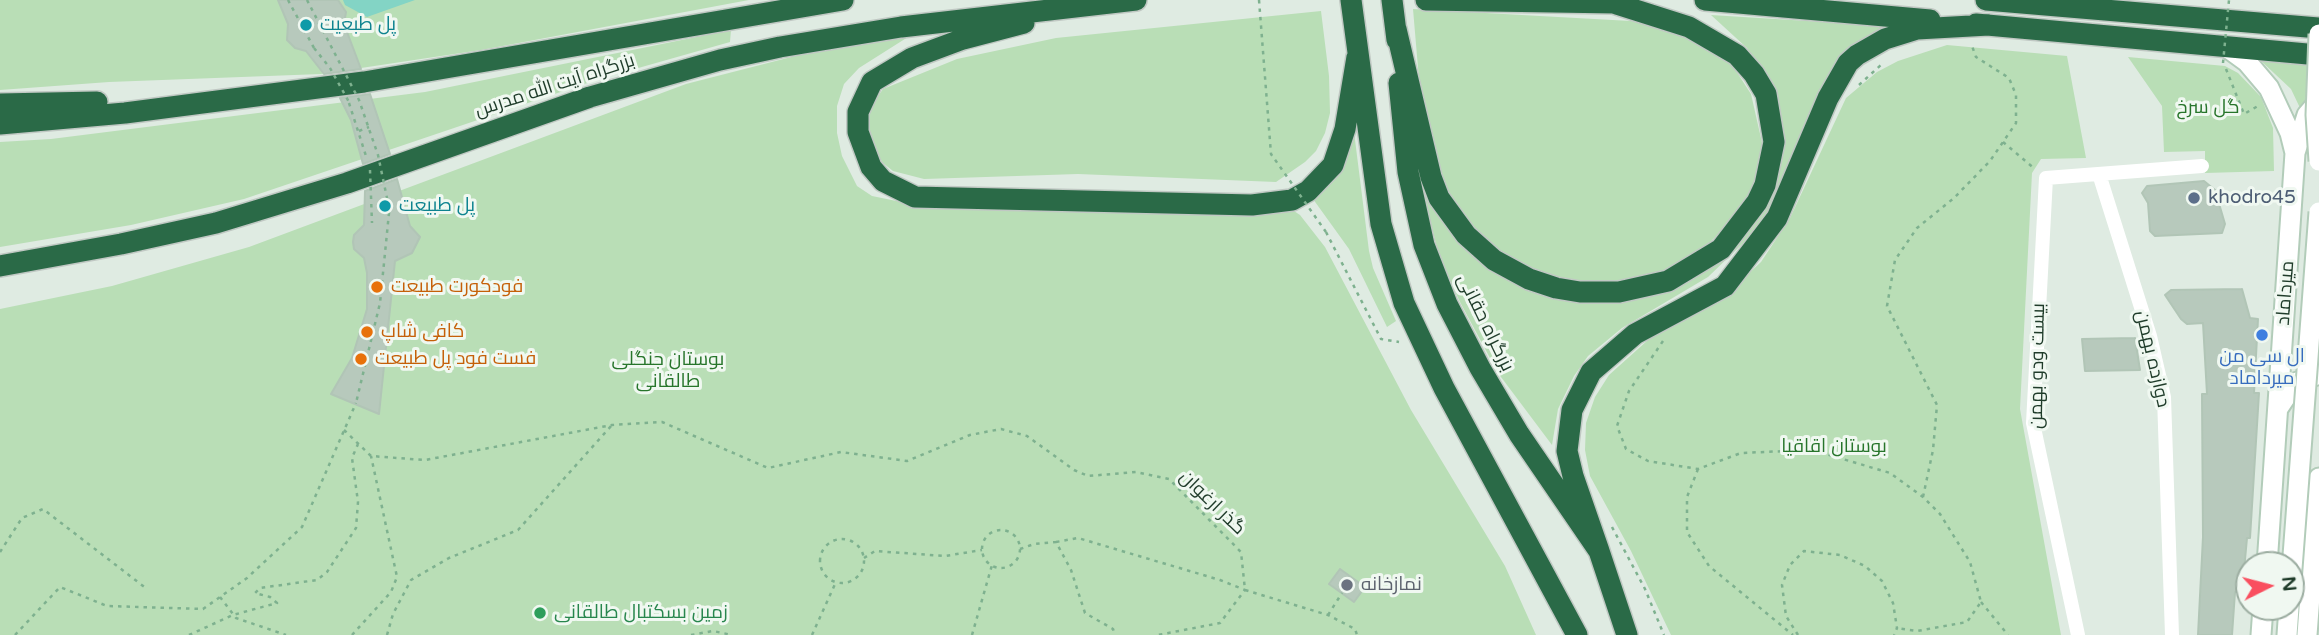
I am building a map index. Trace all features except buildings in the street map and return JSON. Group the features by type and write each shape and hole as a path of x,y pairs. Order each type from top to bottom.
{"highway":[{"name":"بزرگراه آیت الله مدرس","path":"0,124 158,108 364,82 843,0"},
{"name":"بزرگراه آیت الله مدرس","path":"0,265 121,244 216,222 347,183 590,97 720,60 901,27 1136,0"},
{"path":"1351,0 1381,224 1404,303 1444,388 1577,635"},
{"name":"بزرگراه حقانی","path":"1392,0 1408,172 1424,245 1479,368 1519,434 1599,551 1627,635"},
{"path":"1426,0 1644,0"},
{"path":"1705,0 1989,25 2224,55 2319,55"},
{"path":"1986,0 2319,28"},
{"path":"1396,29 1432,177 1445,208 1465,235 1494,260 1529,279 1580,292 1619,292 1668,281 1721,249 1757,202 1765,185 1774,142 1766,94 1754,74 1737,55 1689,27 1607,1"},
{"path":"1100,3 963,39 887,70 872,82 858,112 858,132 871,167 883,181 915,197 1252,205 1292,200 1308,191 1333,165 1345,129 1357,57"},
{"path":"1599,551 1567,451 1572,410 1591,372 1635,334 1725,286 1777,218 1828,98 1849,63 1857,55 1885,39 1917,29 1989,25"},
{"path":"0,104 119,102 158,108"}],"main road":[{"path":"2319,34 2316,115 2319,161"},
{"name":"میرداماد","path":"2224,55 2247,62 2269,88 2290,133 2295,153 2268,551"},
{"path":"2295,153 2307,115 2319,101"},
{"path":"2293,551 2319,212"},
{"path":"2285,315 2301,336 2319,342"},
{"path":"2278,408 2295,383 2319,374"},
{"path":"2307,635 2319,478"}],"street":[{"path":"2046,178 2203,166"},
{"name":"دوازده بهمن","path":"2099,174 2150,336 2164,397 2172,635"},
{"name":"بیست ودو بهمن","path":"2046,178 2033,423 2078,635"}],"path":[{"path":"288,0 314,48 339,82 359,131 366,157"},
{"path":"15,635 60,587 107,606 203,609 247,579 302,527 356,403 380,303 389,213 384,180 369,127 351,80 307,0"},
{"path":"1259,0 1271,154 1326,232 1381,339 1399,342"},
{"path":"2229,0 2224,55 2244,114"},
{"path":"1923,497 1933,450 1937,405 1887,306 1895,260 1917,228 1954,198 1990,162 2016,123 2015,95 2008,78 1976,57 1971,42"},
{"path":"1858,85 1888,61"},
{"path":"359,131 369,127"},
{"path":"2003,142 2046,178"},
{"path":"370,170 372,223"},
{"path":"1669,332 1629,391 1617,426 1626,449 1648,461 1698,470 1741,453 1787,451 1826,454 1890,473 1923,497 1940,514 1970,562 1981,602 2007,635"},
{"name":"گذر ارغوان","path":"371,456 425,460 612,425 662,422 768,468 841,452 907,461 970,435 1001,429 1027,436 1074,470 1088,476 1150,473 1177,484 1241,552 1245,590"},
{"path":"387,635 393,614 411,580 449,558 518,530 612,425"},
{"path":"344,430 371,456 397,577 391,592 352,635"},
{"path":"189,635 233,615 277,603 271,597 255,593 260,589 317,580 337,560 356,528 358,502 352,458 358,444"},
{"path":"1698,470 1687,497 1687,532 1709,566 1795,635"},
{"path":"0,552 22,519 43,509 147,589"},
{"path":"1610,523 1645,589 1664,635"},
{"path":"982,551 989,534 1000,530 1012,533 1020,550"},
{"path":"992,565 1010,565 1020,550 1034,544 1078,538 1328,615 1355,629 1357,635"},
{"path":"852,541 858,545 864,558 861,572 856,578 843,583 836,582 821,568 821,553 830,542 852,541"},
{"path":"1056,542 1071,570 1085,613 1112,629 1115,635"},
{"path":"864,558 875,551 945,556 982,551"},
{"path":"982,551 992,565"},
{"path":"1795,635 1786,616 1782,585 1790,565 1804,551 1840,555 1866,566 1882,581 1893,603 1897,628 1894,635"},
{"path":"972,635 992,565"},
{"path":"812,635 836,582"},
{"path":"1158,635 1220,622 1245,590"},
{"path":"1328,615 1342,593"},
{"path":"220,597 233,615 286,635"},
{"path":"1897,628 1917,631 1967,622 1981,602"},
{"path":"691,635 713,631 732,635"}],"green space":[{"path":"0,0 749,0 481,50 321,74 109,82 0,90"},
{"path":"1413,9 1667,23 1727,57 1751,94 1763,147 1759,178 1741,212 1702,250 1653,278 1618,286 1552,281 1485,245 1447,196 1420,91"},
{"path":"1321,11 1329,76 1330,113 1325,133 1316,151 1305,162 1276,182 1078,174 924,179 893,171 883,163 870,144 867,128 869,109 883,89 957,59 1056,38"},
{"path":"1711,15 1888,26 1873,35 1761,226 1708,277 1622,328 1588,356 1574,376 1558,409 1552,445 1498,373 1461,304 1441,263 1419,178 1431,201 1538,291 1689,278 1773,181 1760,69 1747,48"},
{"path":"731,30 730,42 596,80 244,199 131,225 0,247 0,142 51,139 425,92"},
{"name":"بوستان جنگلی طالقانی","path":"908,37 859,68 844,84 837,106 837,133 842,156 857,186 872,196 911,204 1100,212 1294,211 1325,247 1411,410 1505,566 1536,635 0,635 0,309 112,286 249,247 686,84 803,54"},
{"name":"بوستان اقاقیا","path":"1947,45 2067,56 2086,158 2041,159 2032,173 2020,409 2061,635 1671,635 1631,551 1590,476 1585,450 1586,423 1595,397 1609,375 1658,331 1733,288 1761,262 1790,218 1846,98 1877,72 1898,61"},
{"name":"گل سرخ","path":"2128,57 2225,66 2238,73 2261,97 2273,128 2274,171 2205,173 2205,151 2164,152 2162,106"},
{"path":"2259,59 2309,59 2310,106 2301,110 2291,89"},
{"path":"1353,124 1369,251 1373,268 1396,321 1387,327 1349,249 1313,199"}],"water":[{"path":"343,0 415,0 367,17 345,5"}],"place":[{"name":"پل طبعیت","path":"306,25"},
{"name":"khodro45","path":"2194,198"},
{"name":"پل طبیعت","path":"385,206"},
{"name":"فودکورت طبیعت","path":"377,287"},
{"name":"کافی شاپ","path":"367,332"},
{"name":"ال سی من میرداماد","path":"2262,335"},
{"name":"فست فود پل طبیعت","path":"361,359"},
{"name":"نمازخانه","path":"1347,585"},
{"name":"زمین بسکتبال طالقانی","path":"540,613"}]}
